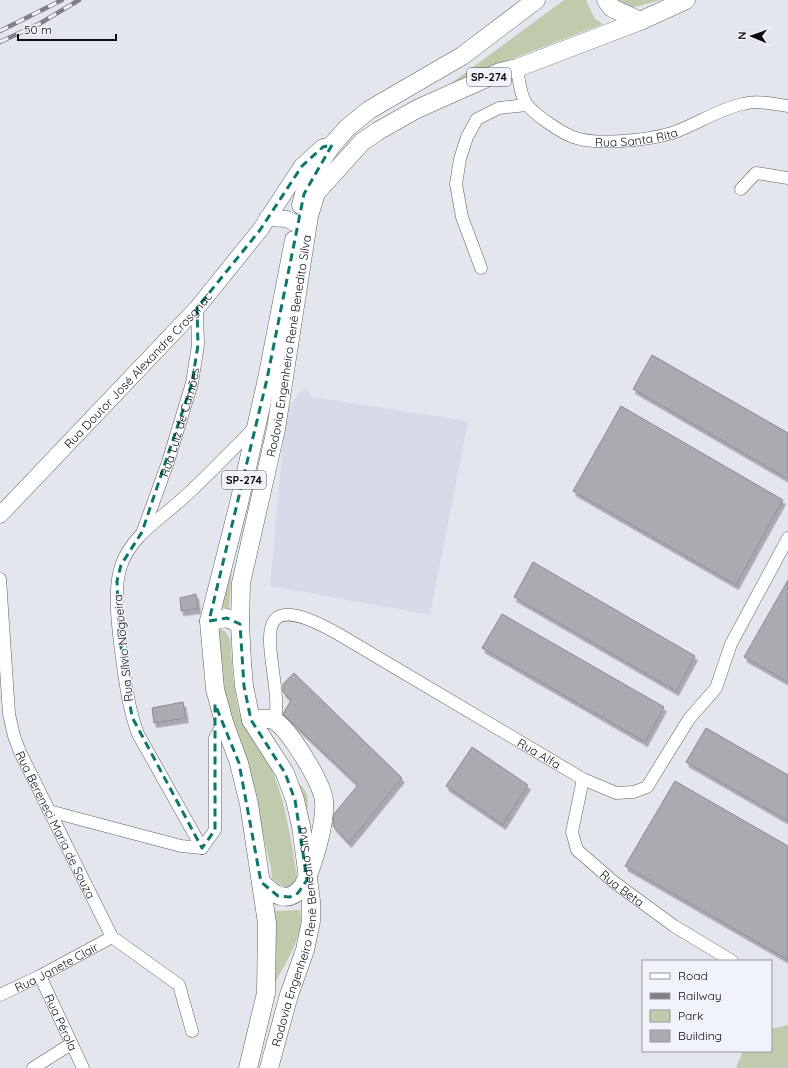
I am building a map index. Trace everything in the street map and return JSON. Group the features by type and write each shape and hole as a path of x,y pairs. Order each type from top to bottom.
{"main road":[{"name":"Rodovia Engenheiro Renê Benedito Silva","path":"248,1068 266,993 267,923 249,804 240,763 224,722 215,689 209,621 239,503 297,224 306,188 312,175 332,145 347,128 369,110 462,56 536,0"},
{"path":"606,0 612,8 640,21"},
{"name":"Rodovia Engenheiro Renê Benedito Silva","path":"269,1068 289,995 305,950 311,921 311,902 301,826 295,800 285,773 251,720 244,686 240,624 241,582 276,429 309,216 316,193 362,142 378,131 417,109 500,72 517,68 640,21 686,0"},
{"name":"Rua Doutor José Alexandre Crosgnac","path":"0,515 197,308 249,245 302,166 323,148 332,145"},
{"path":"267,218 287,219 297,224"},
{"path":"209,621 226,618 240,624"},
{"path":"251,720 267,718 275,721 293,742 311,771 322,791 324,801 322,829 307,880 298,893 290,897 278,896 261,882"},
{"path":"270,750 311,771"}],"street":[{"path":"481,268 460,210 456,184 460,159 467,137 477,120 498,108 527,105 520,86 517,68"},
{"name":"Rua Santa Rita","path":"527,105 556,128 573,138 596,141 644,139 671,133 743,103 768,103 788,106"},
{"path":"741,189 756,173 788,178"},
{"name":"Rua Luiz de Camões","path":"142,532 168,462 192,383 198,345 197,308"},
{"path":"142,532 181,500 255,427"},
{"name":"Rua Sílvio Nogueira","path":"142,532 121,565 117,581 119,634 128,706 138,734 202,848"},
{"name":"Rua Alfa","path":"275,721 277,704 269,640 271,627 276,620 284,616 302,616 336,632 583,779 616,793 634,792 647,787 689,718 716,688 731,644 788,538"},
{"name":"Rua Bereneci Maria de Souza","path":"0,579 2,652 9,714 14,736 20,752 112,937 179,986 192,1031"},
{"path":"49,811 182,846 202,848 215,830 215,738 224,722"},
{"name":"Rua Beta","path":"583,779 572,832 577,850 614,882 674,926 730,960"},
{"name":"Rua Janete Clair","path":"0,995 40,976 112,937"},
{"name":"Rua Pérola","path":"40,976 83,1068"},
{"path":"33,1068 71,1044"}],"highlighted area":[{"path":"332,145 304,194 267,379 209,621 227,618 240,624 244,686 251,720 285,773 295,800 307,880 298,893 290,897 278,896 261,882 239,763 215,704 215,830 202,848 132,717 119,634 117,581 121,565 142,532 192,383 198,345 197,308 260,230 302,166 323,147"}],"shaded area":[{"path":"305,387 312,397 468,421 430,615 270,586 286,410"}],"green space":[{"path":"564,0 586,0 595,19 603,24 498,64 446,87"},
{"path":"616,0 661,0 631,8"},
{"path":"233,552 229,609 219,607"},
{"path":"216,628 225,631 230,639 235,690 240,714 246,728 267,760 278,786 289,832 297,876 296,882 286,888 272,879 271,868 244,754 218,682"},
{"path":"296,782 301,785 306,793 308,806 306,816"},
{"path":"300,910 300,929 297,939 274,985 276,953 275,911"},
{"path":"788,1025 788,1068 736,1068 743,1052 772,1052 772,1029"}],"building":[{"path":"652,355 788,433 788,479 633,389"},
{"path":"621,406 783,500 736,585 573,491"},
{"path":"533,562 695,656 676,691 514,597"},
{"path":"788,580 788,682 744,657"},
{"path":"196,594 198,609 181,611 180,598"},
{"path":"502,614 664,707 645,742 482,648"},
{"path":"294,673 402,778 349,843 333,826 334,814 358,785 283,714 291,700 283,692 283,684"},
{"path":"183,702 186,718 154,723 152,708"},
{"path":"706,728 788,775 788,821 686,762"},
{"path":"472,747 528,785 503,825 446,786"},
{"path":"675,781 788,846 788,960 625,866"}],"railway":[{"path":"0,31 62,0"},
{"path":"0,42 39,24 79,0"}]}
